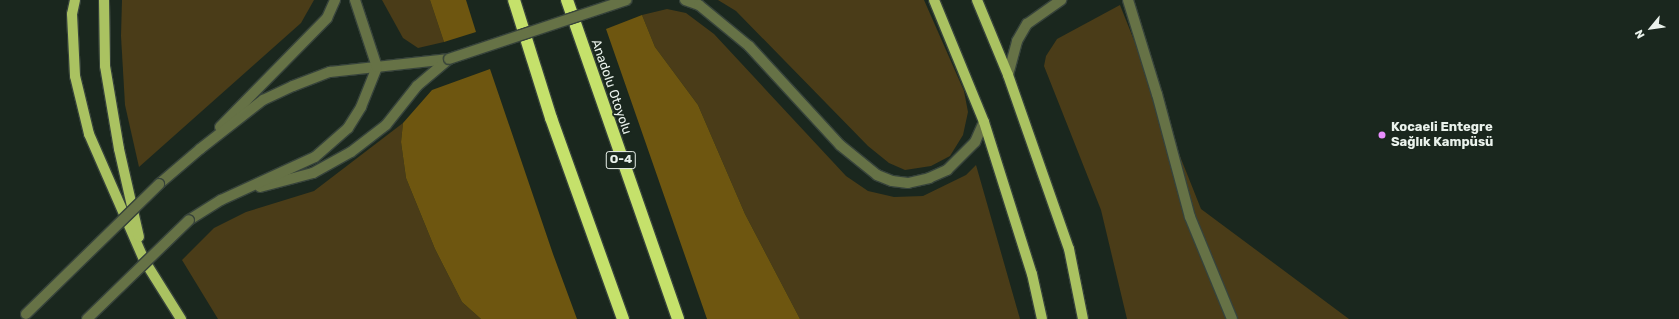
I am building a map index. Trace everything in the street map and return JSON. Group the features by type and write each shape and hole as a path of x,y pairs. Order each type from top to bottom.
{"highway":[{"path":"514,0 551,118 623,319"},
{"name":"Anadolu Otoyolu","path":"566,0 678,319"}],"main road":[{"path":"75,0 72,14 75,76 89,134 144,260 181,319"},
{"path":"104,0 105,66 119,149 144,260"},
{"path":"934,0 984,122 1032,274 1042,319"},
{"path":"977,0 1008,75 1069,249 1083,319"}],"street":[{"path":"70,0 72,14"},
{"path":"200,149 327,18 335,0"},
{"path":"87,319 189,220 221,200 315,157 331,145 348,128 361,107 376,66 355,0"},
{"path":"23,316 159,184 200,149 264,100 293,86 330,72 449,59 626,0"},
{"path":"685,0 699,5 750,46 840,145 877,175 892,181 908,183 929,178 947,170 975,142 984,122"},
{"path":"1008,75 1017,41 1027,24 1062,0"},
{"path":"1128,0 1157,94 1190,217 1232,319"},
{"path":"242,191 285,182 313,173 350,152 386,125 417,86 449,59"}],"shaded area":[{"path":"122,0 314,0 301,23 139,167 125,105 121,36"},
{"path":"382,0 430,0 444,42 418,48 403,38"},
{"path":"430,0 466,0 476,32 444,42"},
{"path":"718,0 924,0 964,91 968,112 963,135 950,156 931,166 905,170 889,163 868,146 736,11"},
{"path":"1120,5 1201,209 1349,319 1127,319 1101,210 1044,66 1046,56 1057,39"},
{"path":"667,9 686,13 714,34 846,176 868,191 894,197 923,196 966,175 976,165 1020,319 800,319 745,214 698,105 655,47 642,15"},
{"path":"642,15 655,47 698,105 745,214 800,319 707,319 606,29"},
{"path":"490,69 553,254 577,319 481,319 462,302 435,249 406,178 401,142 403,123 432,90"},
{"path":"403,123 401,142 406,178 435,249 462,302 481,319 218,319 182,260 214,228 246,212 314,191"}],"place":[{"name":"Kocaeli Entegre Sağlık Kampüsü","path":"1382,135"}]}
